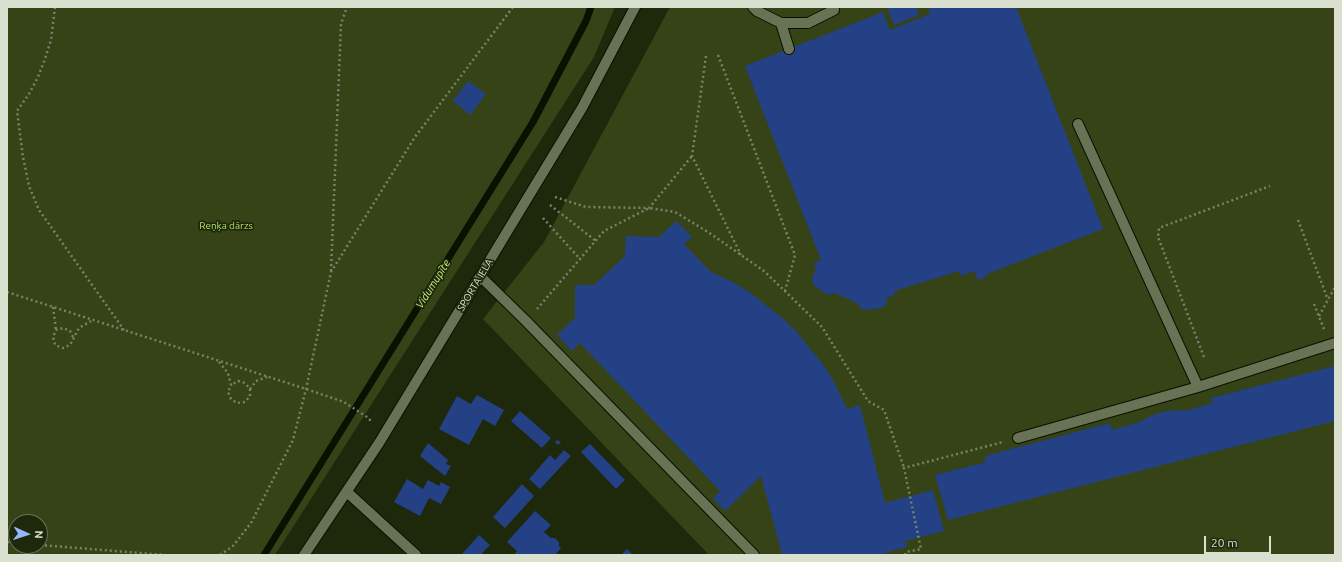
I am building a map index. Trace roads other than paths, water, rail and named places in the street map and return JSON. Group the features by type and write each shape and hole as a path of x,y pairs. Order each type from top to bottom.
{"street":[{"name":"SPORTA IELA","path":"304,555 379,442 582,108 634,7"},
{"path":"753,7 757,11 782,23 808,23 837,8"},
{"path":"782,23 790,49"},
{"path":"1078,124 1198,387"},
{"path":"480,276 526,321 754,555"},
{"path":"1018,438 1198,387 1333,344"},
{"path":"347,492 416,555"}],"waterway":[{"name":"Vidumupīte","path":"264,555 533,122 586,21 591,7"}],"park label":[{"name":"Reņķa dārzs","path":"226,226"}]}
